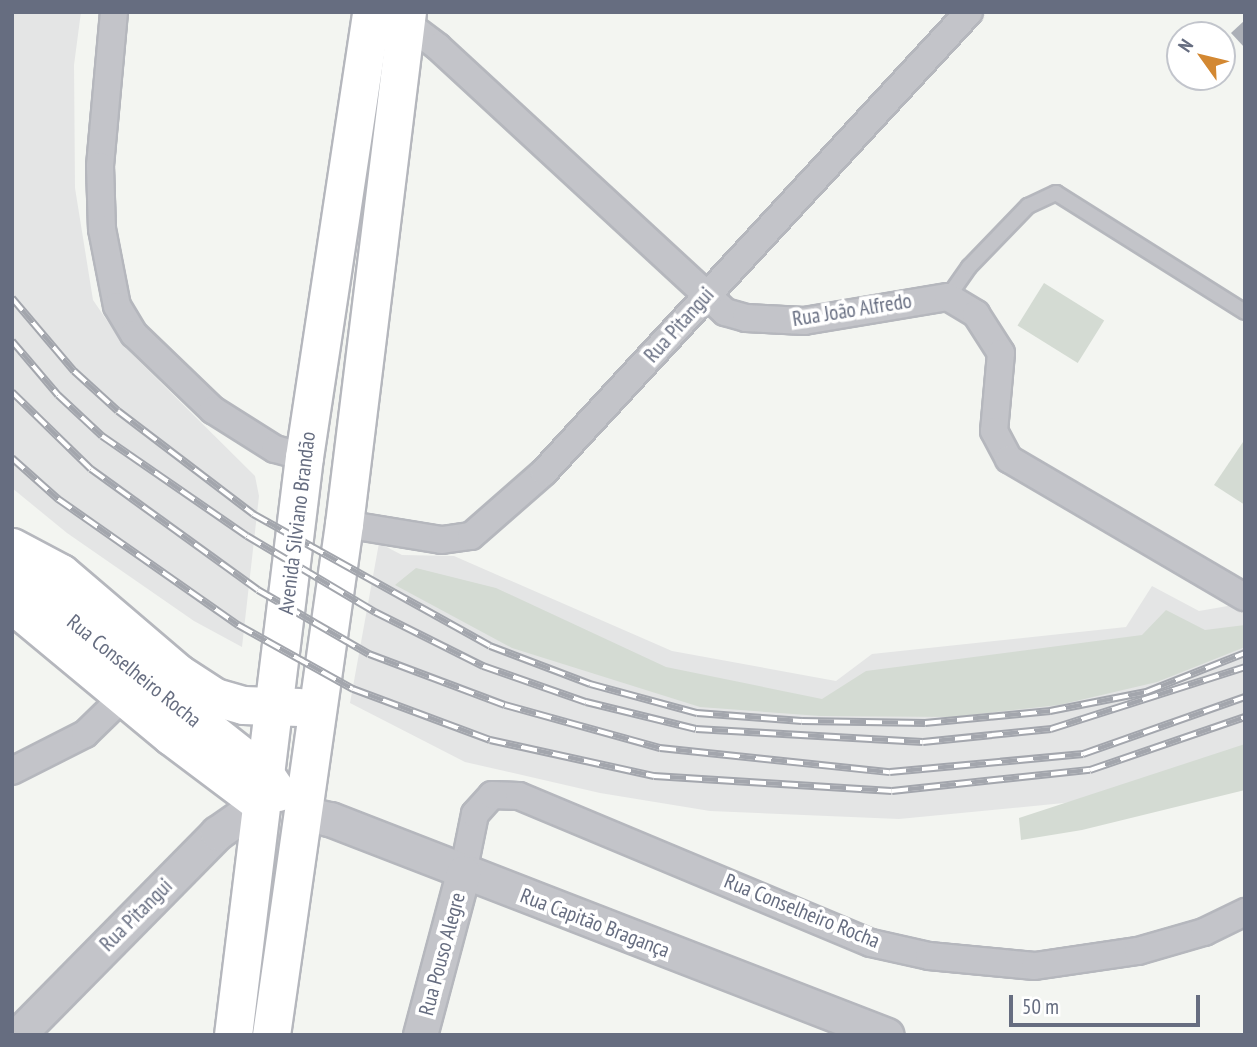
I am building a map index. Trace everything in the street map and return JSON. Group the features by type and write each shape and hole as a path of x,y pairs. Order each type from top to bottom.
{"main road":[{"name":"Avenida Silviano Brandão","path":"233,1035 304,457 388,16"},
{"path":"271,1035 320,707 344,524 388,16"},
{"path":"12,547 30,591 215,697 243,705 320,707"},
{"name":"Rua Conselheiro Rocha","path":"12,557 30,591 123,697 263,788"},
{"name":"Rua Conselheiro Rocha","path":"30,591 207,729 263,788"},
{"path":"207,729 251,726 275,706"},
{"path":"263,788 282,804 295,864"}],"street":[{"path":"114,12 100,166 102,229 117,306 134,334 213,410 265,444 304,457"},
{"name":"Rua Pitangui","path":"344,524 442,540 471,536 544,472 969,12"},
{"name":"Rua João Alfredo","path":"388,16 438,47 725,312 746,318 804,321 948,297"},
{"path":"948,297 976,314 1001,353 994,431 1009,459 1244,597"},
{"path":"12,771 77,739 123,697"},
{"name":"Rua Pitangui","path":"18,1035 263,788"},
{"name":"Rua Conselheiro Rocha","path":"463,873 475,814 492,795 519,796 871,943 929,956 1035,966 1138,951 1204,932 1245,912"},
{"name":"Rua Capitão Bragança","path":"303,813 330,819 463,873 887,1035"},
{"name":"Rua Pouso Alegre","path":"420,1035 463,873"}],"lane":[{"path":"948,297 969,267 1028,206 1056,193 1245,312"}],"shaded area":[{"path":"12,12 81,12 74,65 75,188 93,300 125,347 255,476 259,496 242,647 194,621 67,533 12,488"},
{"path":"1044,283 1104,321 1078,363 1018,325"},
{"path":"1245,439 1245,505 1214,485"},
{"path":"379,543 402,555 454,556 672,651 836,681 872,654 1126,627 1152,586 1199,611 1245,603 1245,761 1074,802 899,819 710,811 600,793 465,762 350,703"},
{"path":"416,568 496,588 666,667 822,699 866,671 1142,635 1166,610 1205,630 1245,625 1245,647 1157,682 1059,705 952,717 820,716 700,707 512,648 395,585"},
{"path":"1245,744 1245,790 1082,830 1021,840 1019,818"}],"building":[{"path":"1245,20 1245,48 1236,38 1236,28"}],"railway":[{"path":"12,298 74,371 118,411 253,514 490,646 590,684 697,713 802,721 925,723 1050,711 1146,692 1245,653"},
{"path":"12,341 58,395 102,436 247,536 375,612 483,666 586,702 696,729 923,742 1051,729 1245,667"},
{"path":"12,392 91,469 258,590 369,654 505,705 660,748 890,772 1083,754 1245,697"},
{"path":"12,458 58,499 238,625 353,689 490,740 654,776 892,791 1090,770 1245,717"}]}
